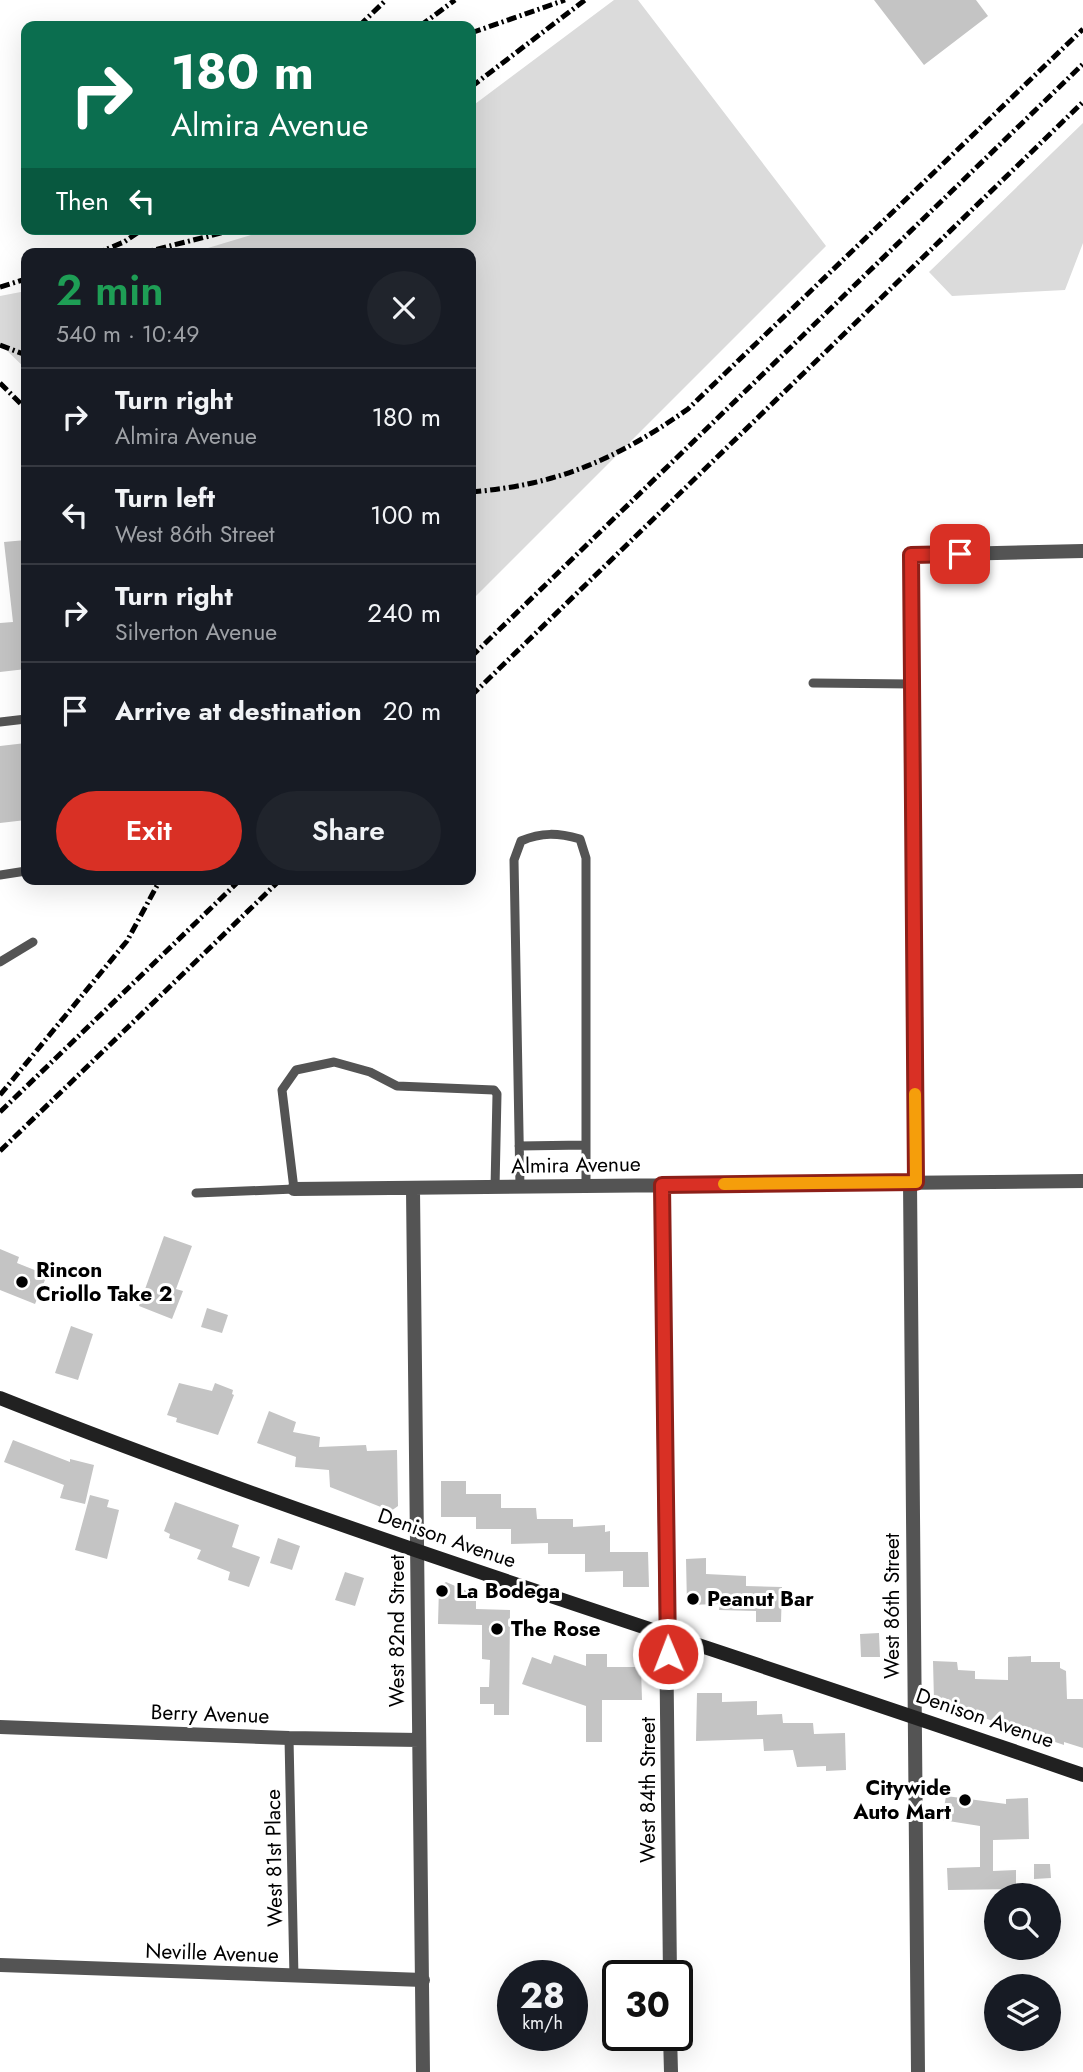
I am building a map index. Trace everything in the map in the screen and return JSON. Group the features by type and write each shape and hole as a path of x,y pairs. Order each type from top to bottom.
{"main road":[{"name":"Denison Avenue","path":"0,1398 82,1431 418,1551 1083,1774"}],"street":[{"name":"West 86th Street","path":"918,2072 914,1716 911,555 1083,551"},
{"name":"Almira Avenue","path":"294,1189 413,1190 1083,1181"},
{"name":"West 84th Street","path":"662,1185 670,1960"},
{"name":"West 82nd Street","path":"413,1190 423,2072"},
{"name":"Berry Avenue","path":"0,1727 419,1740"},
{"name":"Neville Avenue","path":"0,1965 423,1980"},
{"path":"670,2051 671,2072"}],"lane":[{"path":"813,683 912,684"},
{"path":"0,722 21,720"},
{"path":"520,1187 514,860 521,841 536,834 561,834 580,839 586,858 586,1186"},
{"path":"0,875 21,872"},
{"path":"0,962 33,942"},
{"path":"294,1189 282,1090 296,1070 334,1062 370,1072 397,1086 495,1090 495,1188"},
{"path":"519,1146 586,1145"},
{"name":"Almira Avenue","path":"196,1193 294,1189"},
{"name":"West 81st Place","path":"289,1738 294,1977"}],"shaded area":[{"path":"614,0 638,0 826,246 476,596 476,248 208,248 251,235 476,235 476,103"},
{"path":"1083,123 1083,243 1065,290 952,296 929,272"},
{"path":"21,292 21,364 0,344 0,296"}],"building":[{"path":"874,0 976,0 988,16 924,65"},
{"path":"21,540 21,670 0,672 0,623 13,622 4,542"},
{"path":"21,744 21,821 0,823 0,746"},
{"path":"164,1236 192,1246 176,1289 183,1291 172,1319 139,1306"},
{"name":"Rincon Criollo Take 2","path":"0,1249 19,1257 17,1263 47,1275 35,1304 0,1290"},
{"path":"207,1308 228,1315 222,1333 201,1327"},
{"path":"71,1326 93,1334 78,1380 55,1373"},
{"path":"179,1383 212,1391 215,1383 233,1390 234,1395 218,1435 176,1422 177,1418 167,1415"},
{"path":"269,1411 296,1422 293,1432 320,1437 319,1447 366,1445 367,1451 397,1450 398,1506 391,1511 330,1487 329,1470 295,1467 296,1457 257,1443"},
{"path":"13,1440 70,1462 70,1459 94,1465 85,1504 60,1498 64,1485 4,1462"},
{"path":"441,1481 466,1481 466,1494 501,1494 501,1508 536,1508 537,1519 573,1519 573,1527 605,1525 605,1532 610,1531 610,1552 648,1552 649,1587 623,1587 623,1571 585,1572 585,1554 548,1554 548,1543 511,1544 511,1529 476,1529 476,1517 441,1517"},
{"path":"90,1495 109,1500 107,1507 119,1510 107,1559 75,1550"},
{"path":"175,1502 239,1525 232,1547 260,1557 249,1587 228,1580 230,1572 197,1559 201,1550 169,1538 170,1534 164,1531"},
{"path":"278,1538 300,1546 292,1570 270,1563"},
{"path":"706,1558 706,1574 746,1576 746,1586 782,1587 781,1622 756,1622 756,1611 719,1610 720,1604 687,1605 686,1559"},
{"path":"345,1572 364,1578 355,1606 335,1600"},
{"path":"446,1582 476,1595 476,1609 510,1610 509,1715 494,1715 494,1704 480,1704 480,1687 489,1687 490,1660 482,1659 482,1625 438,1624 439,1587"},
{"path":"879,1633 880,1657 861,1657 860,1634"},
{"path":"586,1654 607,1654 607,1667 641,1667 642,1700 602,1700 602,1742 586,1742 586,1706 522,1684 532,1657 551,1664 554,1655 586,1666"},
{"path":"1031,1656 1031,1662 1060,1662 1060,1668 1066,1671 1067,1699 1083,1699 1083,1748 1064,1742 1064,1745 934,1701 933,1661 957,1662 958,1670 975,1671 975,1679 1008,1680 1008,1657"},
{"path":"697,1693 722,1693 722,1702 757,1701 757,1715 782,1714 783,1723 813,1723 814,1734 845,1733 846,1770 826,1771 826,1766 797,1767 793,1750 764,1751 763,1739 696,1741"},
{"path":"946,1796 1006,1804 1006,1799 1028,1798 1029,1839 993,1840 993,1871 1016,1870 1016,1883 984,1883 984,1889 948,1890 947,1868 980,1867 980,1826 942,1820"},
{"path":"1034,1864 1050,1864 1051,1878 1034,1879"}],"railway":[{"path":"364,21 386,0"},
{"path":"427,21 455,0"},
{"path":"476,31 565,0"},
{"path":"476,83 585,0"},
{"path":"476,491 532,483 586,467 636,442 688,409 1083,29"},
{"path":"476,652 1083,64"},
{"path":"476,691 1083,102"},
{"path":"110,248 134,235"},
{"path":"162,248 213,235"},
{"path":"0,287 21,281"},
{"path":"0,345 21,353"},
{"path":"0,383 21,404"},
{"path":"0,1095 127,941 157,885"},
{"path":"0,1112 235,885"},
{"path":"0,1151 275,885"}],"slow traffic":[{"path":"724,1184 916,1182 915,1094"}],"place":[{"name":"Rincon Criollo Take 2","path":"22,1282"},
{"name":"La Bodega","path":"442,1591"},
{"name":"Peanut Bar","path":"693,1599"},
{"name":"The Rose","path":"497,1629"},
{"name":"Citywide Auto Mart","path":"965,1800"}],"route":[{"path":"668,1654 662,1185 916,1182 911,555 960,554"}]}
